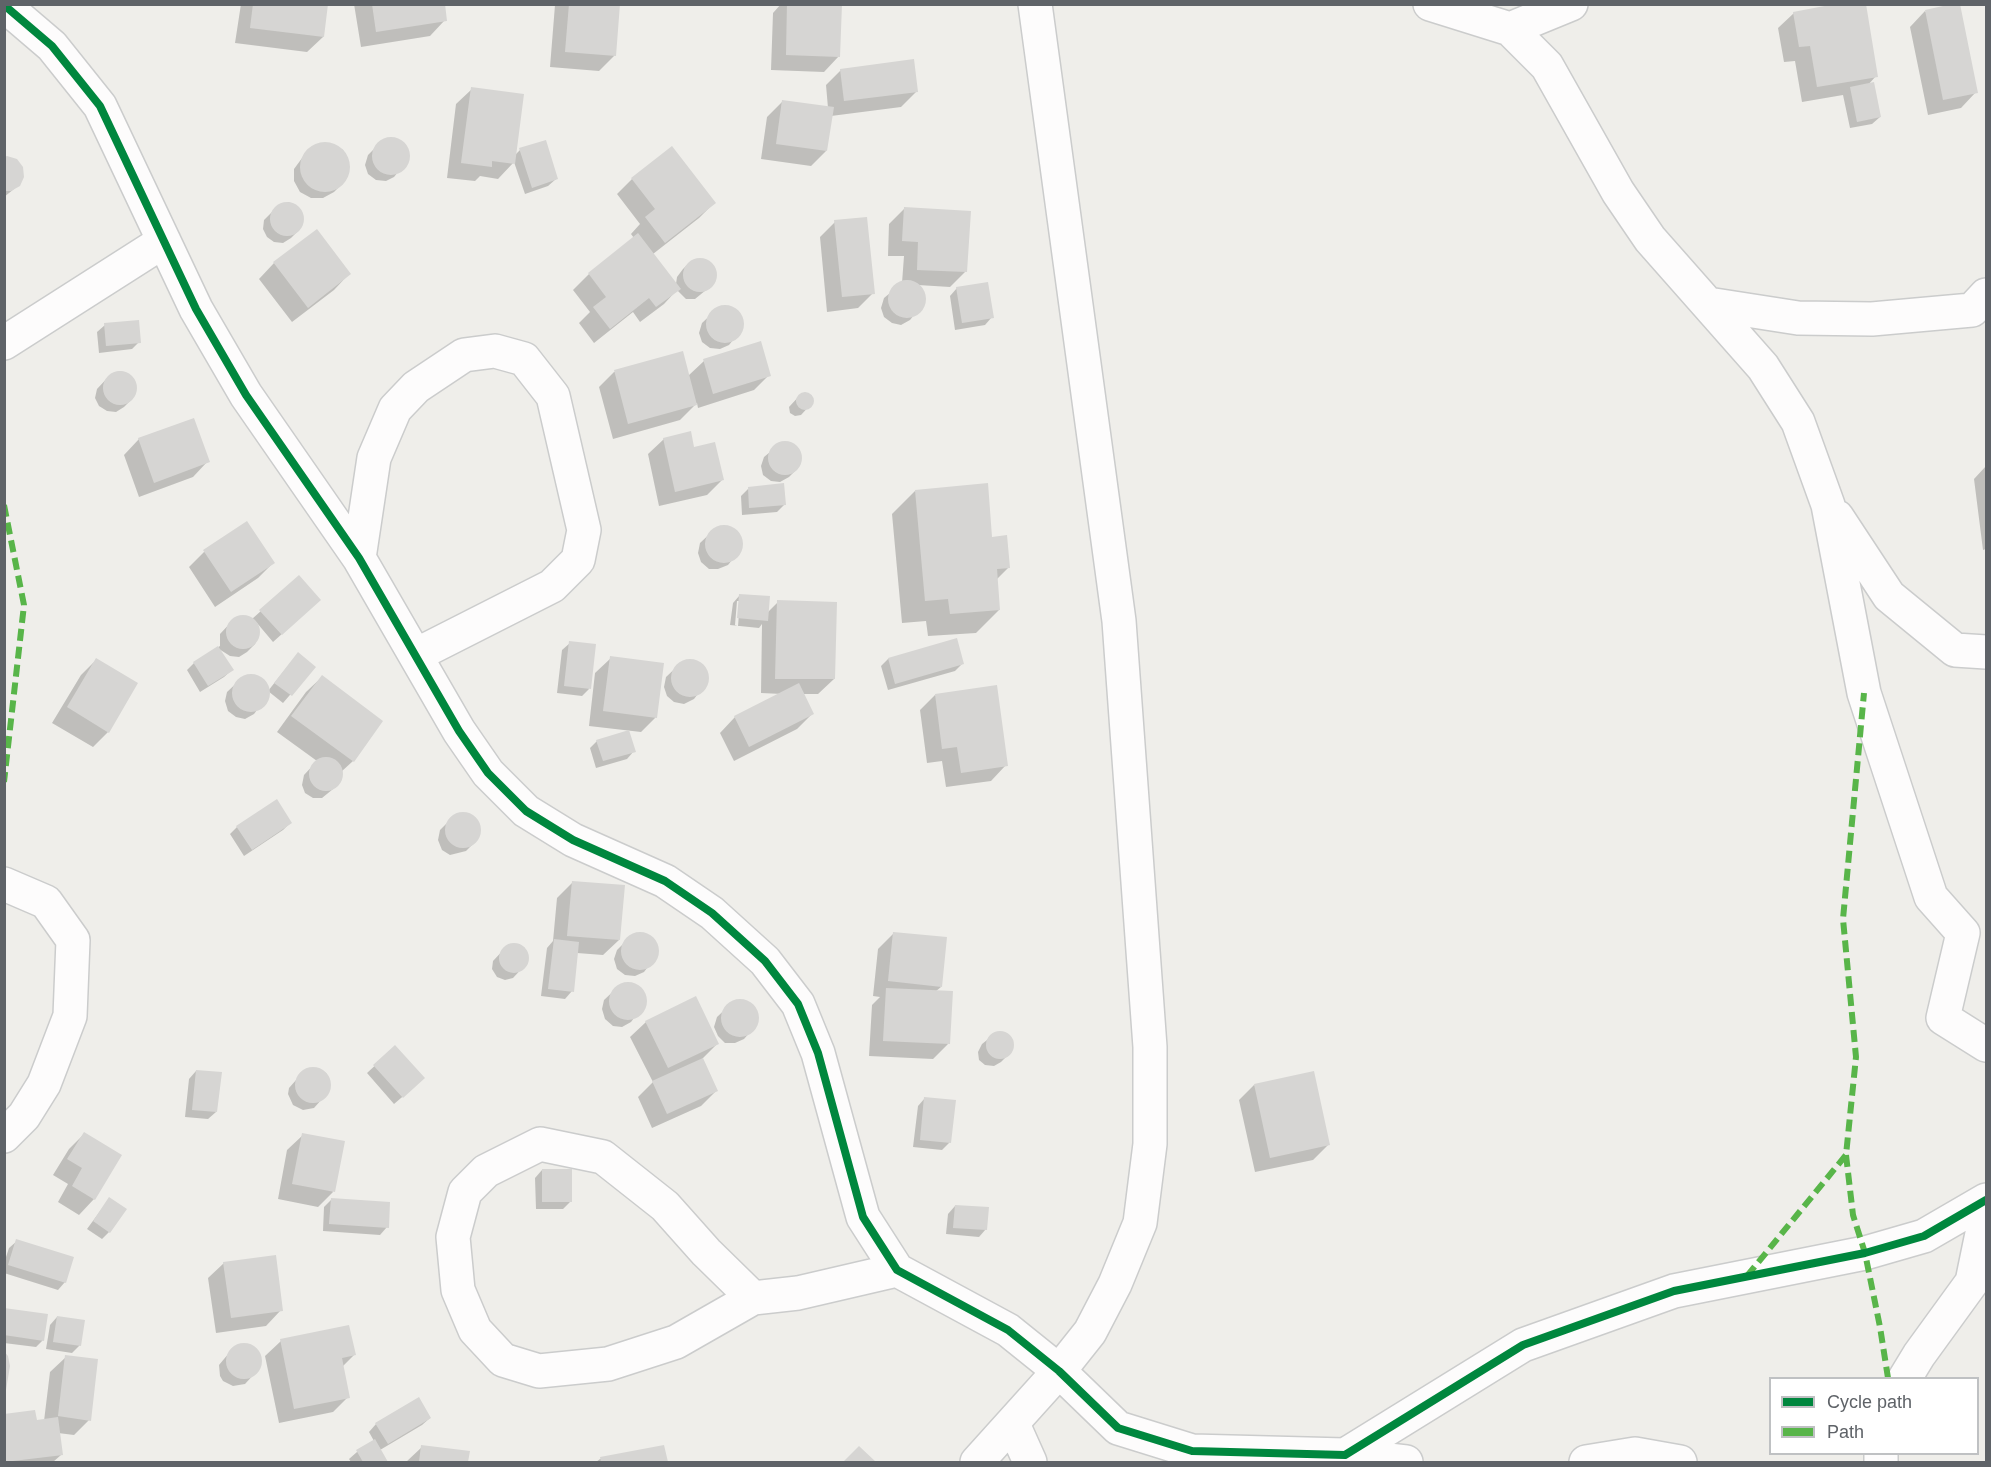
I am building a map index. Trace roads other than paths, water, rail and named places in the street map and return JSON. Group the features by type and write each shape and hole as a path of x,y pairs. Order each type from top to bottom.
{"street":[{"path":"977,1462 1013,1424 1090,1332 1115,1284 1140,1223 1150,1144 1150,1047 1119,621 1035,4"},
{"path":"1430,4 1510,29 1546,66 1618,192 1650,239 1763,367 1798,422 1828,505 1864,693 1931,897 1963,933 1943,1018 1986,1045"},
{"path":"1510,29 1571,4"},
{"path":"4,5 52,46 100,106 196,309 246,395 358,558 459,730 488,773 526,811 573,840 665,881 712,913 771,970 798,1004 818,1053 863,1217 897,1270 1008,1330 1059,1371 1118,1428 1192,1451 1345,1455 1406,1462"},
{"path":"4,343 164,241"},
{"path":"1708,304 1798,318 1872,319 1972,310 1986,295"},
{"path":"358,558 374,458 395,409 416,387 464,355 495,351 524,359 554,396 584,530 578,560 552,586 416,655"},
{"path":"1828,505 1889,596 1955,650 1986,652"},
{"path":"4,884 46,902 73,940 70,1016 44,1084 24,1116 4,1136"},
{"path":"753,1298 706,1252 665,1206 603,1157 540,1144 486,1171 465,1192 453,1237 458,1290 475,1330 502,1360 538,1371 608,1364 676,1342 753,1298 798,1293 897,1270"},
{"path":"1345,1455 1523,1345 1674,1291 1865,1253 1924,1236 1986,1200"},
{"path":"1906,1377 1918,1355 1972,1282 1986,1214"},
{"path":"1013,1424 1030,1462"},
{"path":"1586,1462 1635,1454 1680,1462"}]}
